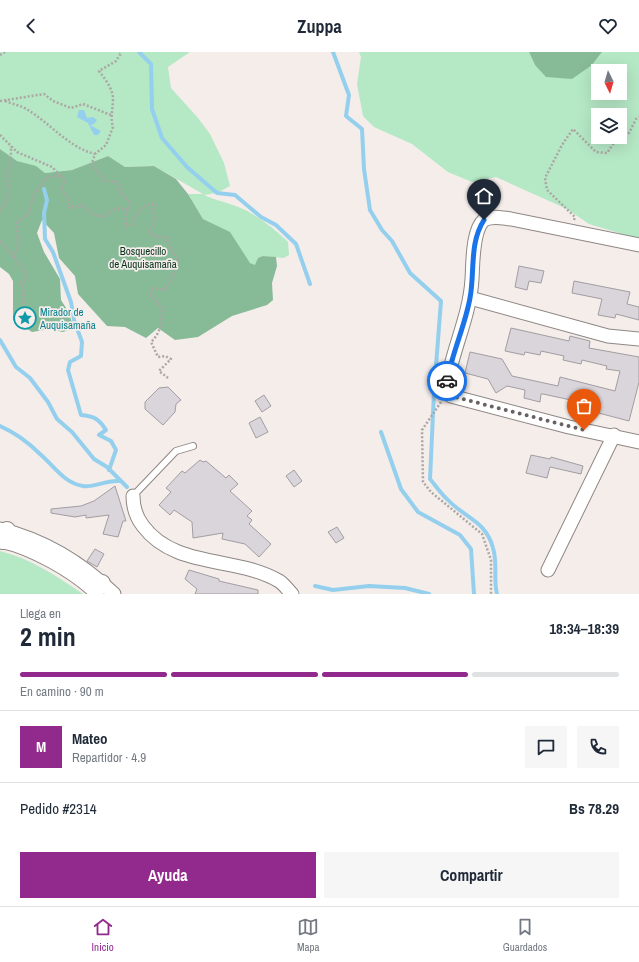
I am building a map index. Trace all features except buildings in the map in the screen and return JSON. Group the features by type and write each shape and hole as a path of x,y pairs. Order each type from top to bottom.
{"street":[{"path":"639,245 495,217 484,220 476,239 470,298 447,383 451,396 569,427 614,435 639,442"},
{"path":"470,298 608,336 639,339"},
{"path":"548,570 614,435"},
{"path":"133,496 133,506 138,519 149,534 162,546 180,553 260,573 280,581 292,594"},
{"path":"2,535 98,589 114,594"}],"lane":[{"path":"133,496 176,451 193,446"}],"path":[{"path":"0,56 5,52"},
{"path":"120,52 122,54 116,61 99,71 113,98 111,115 113,127 106,145 95,154 92,163 104,181 117,182 121,194 129,201 130,206 127,210 126,226 131,226 137,213 146,204 154,203 153,210 155,217 149,233 156,238 167,237 168,244 178,259 177,267 172,273 166,290 152,288 151,296 162,307 162,317 158,336 151,342 158,357 165,356 171,359 159,371 168,378"},
{"path":"0,101 44,94 53,101 71,108 83,104 111,115"},
{"path":"5,101 28,110 83,151 95,154"},
{"path":"627,134 629,134 636,119 639,117"},
{"path":"569,224 574,222 575,217 547,190 545,178 562,146 573,130 596,152 607,153 613,144"},
{"path":"0,135 24,156 52,167 65,181 61,188 69,201 69,208 81,205 94,215 103,217 117,208 127,210"},
{"path":"0,211 6,203 9,190 6,176 12,163 11,146"},
{"path":"14,257 20,240 17,235 17,222 29,214 29,204 47,177 60,176"},
{"path":"0,242 22,267 27,278 21,283 26,294 23,313 25,318"},
{"path":"441,396 441,402 422,430 423,482 431,492 482,534 491,560 491,594"}],"green space":[{"path":"0,52 190,52 168,67 171,88 210,134 224,163 230,186 217,193 204,195 243,209 261,219 288,242 289,255 284,258 263,256 256,266 250,263 226,231 203,219 188,194 203,194 154,166 125,167 108,156 72,170 45,173 35,167 11,158 0,149"},
{"path":"359,52 529,52 535,65 591,65 591,100 627,100 627,64 593,64 602,52 639,52 639,239 589,224 567,209 496,177 472,182 448,172 412,144 374,127 363,116 357,84 361,57"},
{"path":"529,52 602,52 591,66 572,79 546,77 535,65"},
{"name":"Bosquecillo de Auquisamaña","path":"0,149 17,161 36,166 45,173 72,170 108,156 125,167 154,166 176,179 188,194 203,219 230,232 250,263 255,265 258,258 263,256 276,257 277,266 272,283 273,300 267,305 232,316 198,337 175,340 158,328 146,338 125,327 107,326 78,294 75,276 59,258 54,233 42,220 37,233 44,252 60,279 61,300 68,311 74,328 63,332 50,329 32,332 13,320 13,281 9,274 0,267"},
{"path":"0,551 12,554 33,563 83,594 0,594"}],"water":[{"path":"79,110 84,110 87,118 93,117 97,120 94,124 90,125 101,131 98,135 94,135 88,123 77,117"}],"waterway":[{"path":"139,52 151,64 152,109 162,138 187,167 217,193 235,195 261,217 276,225 296,244 310,284"},
{"path":"333,52 349,95 346,116 362,129 364,169 370,210 382,230 392,241 410,273 441,301 434,392 430,479 443,495 480,526 490,539 494,554 497,594"},
{"path":"44,189 47,200 44,213 45,239 53,252 71,302 74,320 82,342 81,356 70,362 68,370 81,415 93,417 101,423 106,430 99,435 111,441 116,450 109,470"},
{"path":"0,340 16,367 30,378 48,402 57,419 72,432 94,459 107,467 127,487"},
{"path":"0,426 11,431 26,442 65,478 76,484 87,486 119,481"},
{"path":"381,432 401,489 418,512 460,535 471,549 474,594"},
{"path":"315,586 333,590 369,586 405,588 429,594"}],"way so far":[{"path":"447,381 451,396 584,430"}],"place":[{"name":"Mirador de Auquisamaña","path":"25,318"}],"route":[{"path":"447,381 470,298 476,239 484,220"}]}
